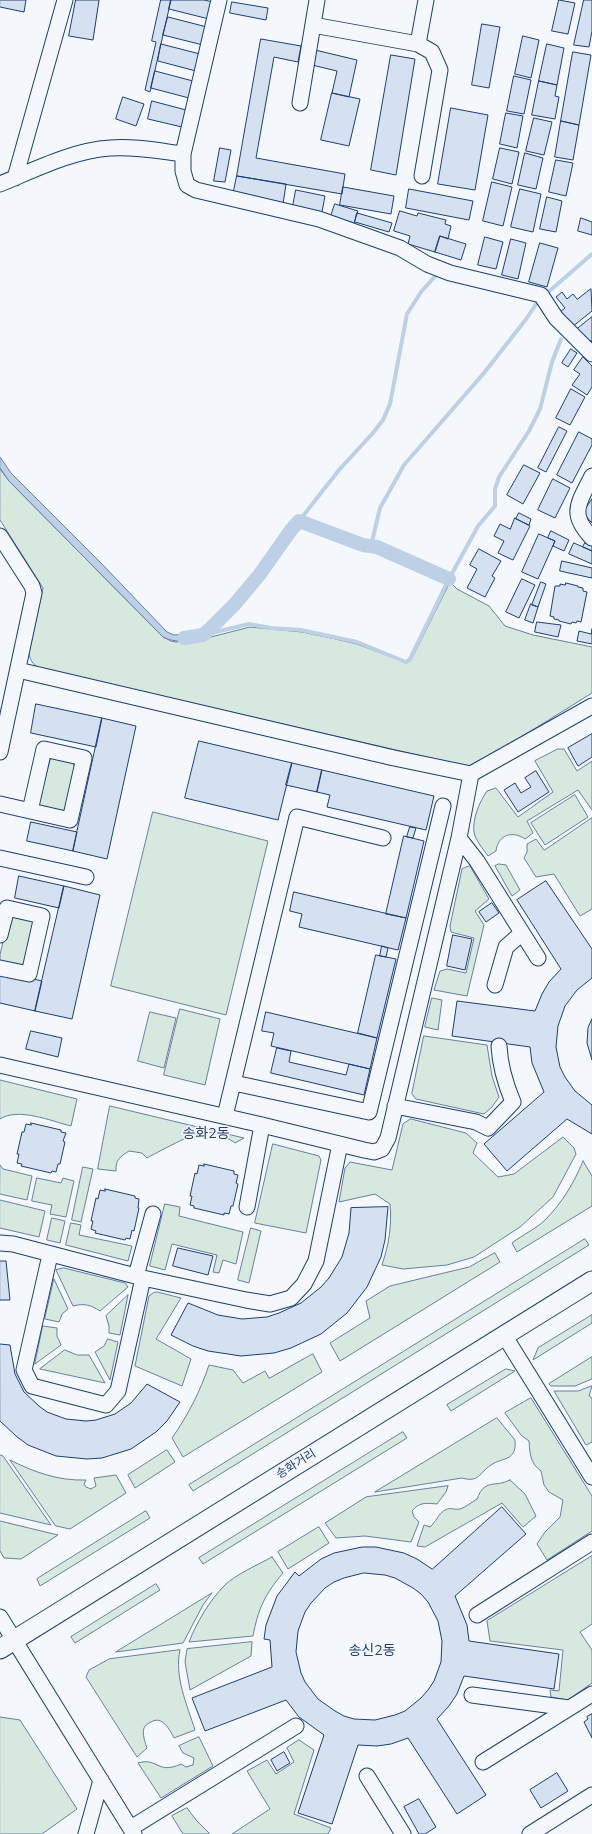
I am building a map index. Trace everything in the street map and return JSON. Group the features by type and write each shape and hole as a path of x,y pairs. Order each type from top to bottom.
{"main road":[{"name":"송화거리","path":"7,1644 592,1281"}],"street":[{"path":"14,178 65,0"},
{"path":"219,0 183,154 183,171 187,185 196,190 319,219 400,248 427,264 450,273 542,297 556,318 592,354"},
{"path":"300,103 317,0"},
{"path":"418,44 426,0"},
{"path":"313,25 418,44 432,52 440,70 422,176"},
{"path":"0,184 84,151 110,148 128,148 183,154"},
{"path":"592,476 577,508 578,518 583,529 592,538"},
{"path":"0,536 32,586 34,593 0,752"},
{"path":"18,670 394,758 471,774 592,706"},
{"path":"0,804 30,811 70,820 84,758 44,749 30,811"},
{"path":"0,1065 225,1116 374,1152 382,1149 388,1138 459,838 471,774"},
{"path":"234,1083 369,1112 443,806"},
{"path":"225,1116 297,817 383,838"},
{"path":"459,838 476,861 538,958"},
{"path":"0,858 86,877"},
{"path":"0,936 2,916 7,908 42,916 29,974 0,968"},
{"path":"495,985 506,947 522,933"},
{"path":"395,1106 476,1122 488,1128 513,1102 505,1084 499,1046"},
{"path":"247,1207 262,1125"},
{"path":"0,1243 13,1244 139,1277 246,1300 270,1304 291,1298 304,1284 316,1261 340,1144"},
{"path":"50,1254 24,1370 32,1386 106,1405 118,1391 139,1277 153,1214"},
{"path":"504,1335 592,1476"},
{"path":"477,1615 592,1542"},
{"path":"0,1617 7,1644 101,1780 132,1831 296,1726"},
{"path":"483,1762 592,1694"},
{"path":"472,1695 569,1708"},
{"path":"368,1776 403,1834"},
{"path":"86,1834 101,1780"},
{"path":"530,1834 592,1795"}],"shaded area":[{"path":"0,469 9,481 163,637 171,641 176,642 211,637 250,627 302,632 331,638 357,644 407,663 411,660 450,582 457,589 489,606 505,626 533,635 592,647 592,693 473,767 470,767 39,668 32,662 29,653 43,588 0,520"},
{"path":"558,749 564,749 577,771 592,761 592,810 578,790 527,821 533,833 525,839 515,835 506,836 500,841 496,851 488,856 480,845 474,832 474,822 477,810 487,791 496,788 518,817 553,792 535,761"},
{"path":"51,758 73,762 75,769 65,809 62,812 38,806"},
{"path":"575,795 588,817 545,845 531,823"},
{"path":"153,812 268,841 226,1015 111,986"},
{"path":"592,818 592,909 580,916 554,874 536,877 524,858 527,852 527,844 536,839 544,850"},
{"path":"499,864 506,865 520,890 512,896 495,866"},
{"path":"470,866 489,899 475,911 484,925 467,996 434,990 440,971 447,969 466,973 474,938 451,932 450,926 462,869"},
{"path":"10,913 37,920 23,969 0,964 0,955"},
{"path":"432,998 442,1000 438,1030 425,1027"},
{"path":"180,1009 220,1019 205,1085 164,1075"},
{"path":"150,1012 176,1018 164,1068 138,1061"},
{"path":"424,1036 487,1045 492,1076 499,1097 492,1107 484,1114 416,1099 412,1094"},
{"path":"0,1080 77,1099 71,1126 35,1116 16,1114 0,1119"},
{"path":"110,1106 244,1138 235,1143 220,1135 203,1132 198,1133 147,1158 142,1153 129,1151 119,1159 116,1164 116,1171 98,1169"},
{"path":"411,1119 466,1133 477,1143 473,1153 498,1177 514,1174 563,1137 574,1148 576,1154 553,1197 520,1227 474,1257 447,1265 403,1269 382,1265 391,1219 390,1204 375,1194 339,1202 345,1168 350,1162 392,1170 403,1124"},
{"path":"273,1144 319,1156 321,1160 306,1233 255,1223"},
{"path":"583,1161 592,1176 592,1206 517,1252 512,1243 545,1220 557,1207 576,1177"},
{"path":"0,1165 3,1169 32,1176 27,1200 0,1194"},
{"path":"83,1167 93,1169 81,1222 72,1220"},
{"path":"37,1178 61,1183 63,1178 74,1181 66,1217 50,1214 52,1205 32,1201"},
{"path":"0,1200 45,1211 39,1237 0,1228"},
{"path":"165,1204 180,1207 179,1216 243,1232 236,1264 223,1260 219,1273 213,1272 217,1255 172,1244 165,1270 150,1266"},
{"path":"52,1218 65,1221 60,1243 47,1240"},
{"path":"71,1223 81,1225 79,1235 132,1246 128,1261 66,1245"},
{"path":"251,1228 261,1231 249,1283 238,1280"},
{"path":"585,1239 589,1245 193,1491 189,1485"},
{"path":"495,1253 500,1262 340,1361 330,1343 370,1318 366,1301 390,1286 469,1267"},
{"path":"64,1268 125,1283 128,1287 100,1311 87,1305 73,1306 56,1270"},
{"path":"54,1279 68,1309 62,1314 59,1322 45,1319"},
{"path":"157,1292 181,1298 156,1339 191,1359 182,1386 135,1366 149,1296"},
{"path":"128,1295 120,1335 109,1333 109,1326 106,1316"},
{"path":"592,1315 592,1323 533,1360 538,1348"},
{"path":"43,1326 57,1328 57,1336 61,1345 35,1364"},
{"path":"108,1339 118,1342 110,1380 95,1352 104,1346"},
{"path":"65,1350 77,1355 89,1355 105,1383 40,1369"},
{"path":"313,1354 322,1372 183,1457 172,1438 193,1403 202,1385 209,1365 233,1370 243,1383 265,1371 269,1378"},
{"path":"592,1357 592,1379 575,1386 551,1386 549,1384"},
{"path":"506,1369 515,1371 451,1411 447,1405"},
{"path":"592,1386 589,1396 592,1398 592,1442 586,1445 554,1391 578,1391"},
{"path":"531,1398 592,1496 592,1531 547,1560 537,1544 545,1532 560,1517 563,1500 549,1492 544,1485 541,1471 537,1468 531,1458 529,1441 521,1435 505,1413"},
{"path":"497,1418 515,1440 514,1452 508,1458 491,1465 472,1479 462,1478 375,1492"},
{"path":"403,1432 407,1438 203,1564 199,1558"},
{"path":"167,1450 175,1462 135,1488 128,1475"},
{"path":"0,1455 3,1456 51,1525 0,1513"},
{"path":"10,1460 46,1475 66,1479 86,1480 84,1484 86,1487 91,1489 96,1486 94,1478 116,1475 126,1493 70,1529 56,1526"},
{"path":"510,1480 525,1494 536,1516 523,1527 502,1503 425,1547 417,1546 424,1525 430,1527 445,1510 458,1509 467,1506 477,1499 483,1488"},
{"path":"448,1486 446,1492 437,1504 423,1504 417,1506 412,1511 414,1517 419,1522 411,1542 365,1536 336,1538 325,1523 366,1497"},
{"path":"146,1511 150,1518 40,1586 37,1579"},
{"path":"0,1521 58,1535 21,1559 4,1558 0,1551"},
{"path":"319,1527 329,1543 288,1569 278,1552"},
{"path":"592,1556 592,1624 580,1632 592,1650 592,1683 568,1700 551,1697 550,1690 559,1691 563,1650 490,1641 487,1621"},
{"path":"272,1557 283,1573 271,1588 263,1602 257,1618 253,1636 189,1642 204,1612 225,1585 229,1581"},
{"path":"156,1584 160,1590 75,1643 71,1637"},
{"path":"212,1593 203,1605 183,1643 116,1652"},
{"path":"252,1642 251,1656 190,1690 185,1662 187,1649"},
{"path":"180,1650 180,1680 185,1701 195,1730 174,1738 165,1724 159,1720 150,1722 143,1730 147,1748 137,1757 86,1677 89,1670 109,1659"},
{"path":"0,1717 20,1720 77,1809 42,1834 0,1834"},
{"path":"199,1737 213,1766 161,1798 138,1763 150,1762 167,1768 181,1764 186,1767 193,1765 194,1758 183,1753 179,1746"},
{"path":"299,1740 314,1750 294,1814 331,1828 328,1834 232,1834 270,1809 247,1771 267,1760 276,1774 294,1762 287,1748"},
{"path":"187,1808 196,1820 210,1834 183,1834 172,1816"}],"water":[{"path":"0,457 11,473 102,564 167,632 174,635 201,633 202,638 177,641 163,637 9,481 0,468"}],"building":[{"path":"0,0 26,0 24,12 0,7"},
{"path":"76,0 99,0 93,40 69,36"},
{"path":"161,0 171,0 150,92 145,90 156,42 152,41"},
{"path":"171,0 204,0 213,2 209,19 169,9"},
{"path":"559,0 575,3 568,34 552,31"},
{"path":"584,0 592,0 592,31 589,47 574,45"},
{"path":"232,2 268,8 266,20 230,13"},
{"path":"168,17 207,27 203,45 163,35"},
{"path":"482,24 500,27 489,88 472,85"},
{"path":"523,36 539,40 531,78 515,74"},
{"path":"261,39 301,46 298,62 274,57 256,158 345,174 342,194 237,176"},
{"path":"161,44 200,54 196,71 158,61"},
{"path":"547,44 564,48 557,85 539,81"},
{"path":"315,50 357,60 349,97 332,93 337,71 312,65"},
{"path":"573,52 591,55 579,125 561,121"},
{"path":"391,55 415,59 396,175 371,170"},
{"path":"155,71 193,81 189,98 151,88"},
{"path":"514,76 531,80 524,114 507,111"},
{"path":"539,81 557,85 555,96 559,97 555,119 532,115"},
{"path":"332,93 360,99 349,146 321,140"},
{"path":"123,97 144,104 136,126 116,119"},
{"path":"152,101 186,110 182,127 148,119"},
{"path":"451,108 488,115 475,190 438,184"},
{"path":"506,113 523,116 517,148 500,144"},
{"path":"534,118 552,122 544,155 526,151"},
{"path":"561,121 579,125 573,160 555,157"},
{"path":"220,148 231,150 225,182 214,181"},
{"path":"500,148 519,152 512,184 493,179"},
{"path":"525,153 543,158 536,189 518,185"},
{"path":"556,160 573,163 566,196 549,192"},
{"path":"237,176 286,184 283,204 233,195"},
{"path":"492,182 512,187 503,226 483,221"},
{"path":"343,187 394,196 391,214 340,205"},
{"path":"409,189 473,201 469,220 406,208"},
{"path":"520,189 541,194 533,232 511,227"},
{"path":"296,190 325,196 322,212 293,206"},
{"path":"547,197 562,201 556,232 540,229"},
{"path":"335,204 358,211 354,223 331,216"},
{"path":"400,211 417,216 418,213 446,220 445,224 451,226 448,239 440,236 435,252 408,244 410,236 394,231"},
{"path":"357,213 392,223 389,232 355,222"},
{"path":"581,218 592,222 592,235 578,231"},
{"path":"440,236 466,244 461,260 435,252"},
{"path":"485,237 503,242 496,269 478,265"},
{"path":"511,239 526,243 518,279 502,275"},
{"path":"540,243 558,248 547,287 529,282"},
{"path":"591,289 592,311 572,327 560,312 565,308 556,297 562,292 567,299 573,294 577,299"},
{"path":"592,317 592,342 590,340 587,343 576,330"},
{"path":"571,349 577,353 568,367 562,363"},
{"path":"583,357 592,366 592,387 587,395 572,385 580,374 574,370"},
{"path":"571,389 585,397 570,425 556,418"},
{"path":"559,427 567,431 546,472 538,468"},
{"path":"579,432 592,439 592,445 572,483 557,475"},
{"path":"524,465 540,473 523,504 507,495"},
{"path":"553,479 570,488 555,518 538,510"},
{"path":"592,499 592,523 583,513"},
{"path":"519,513 531,519 529,525 516,519"},
{"path":"515,518 530,526 513,560 498,553 504,541 494,536 500,524 510,529"},
{"path":"551,531 569,540 564,551 553,546 555,541 548,538"},
{"path":"539,534 555,541 538,579 522,572"},
{"path":"574,543 592,551 592,564 569,554"},
{"path":"585,543 592,545 592,551 583,547"},
{"path":"479,549 501,561 492,576 495,578 485,597 467,588 477,569 470,565"},
{"path":"562,561 592,568 592,578 560,571"},
{"path":"522,579 535,585 519,618 506,612"},
{"path":"541,582 546,584 538,607 532,605"},
{"path":"566,583 583,588 583,591 587,592 581,622 572,622 571,624 559,621 550,616 555,586 560,586 560,584 565,585"},
{"path":"531,604 538,607 533,623 525,620"},
{"path":"537,622 561,625 558,637 535,632"},
{"path":"592,629 592,644 577,641 579,631 591,634"},
{"path":"36,704 102,718 96,747 31,733"},
{"path":"102,718 136,726 107,859 73,851"},
{"path":"592,734 592,757 578,766 568,748"},
{"path":"199,741 292,763 278,820 185,798"},
{"path":"292,763 322,770 317,792 286,785"},
{"path":"322,770 434,796 426,830 327,807 330,795 317,792"},
{"path":"536,771 549,792 518,812 504,790 515,783 521,793 531,787 525,778"},
{"path":"31,822 77,832 73,851 27,841"},
{"path":"410,827 416,828 413,838 407,837"},
{"path":"404,836 424,841 406,918 386,914"},
{"path":"19,876 64,886 59,908 15,898"},
{"path":"546,881 592,949 592,978 577,990 565,1006 558,1026 556,1047 560,1067 565,1077 575,1091 592,1105 592,1134 567,1119 507,1171 484,1144 544,1092 532,1063 530,1047 452,1036 457,1001 535,1011 549,982 561,969 517,900"},
{"path":"64,886 100,895 72,1019 35,1011"},
{"path":"294,892 406,918 398,950 299,927 302,914 290,911"},
{"path":"492,903 499,913 486,922 479,912"},
{"path":"453,935 472,939 465,970 447,966"},
{"path":"382,946 388,948 386,957 380,956"},
{"path":"376,955 396,959 377,1038 358,1033"},
{"path":"0,971 42,981 35,1011 0,1003"},
{"path":"266,1012 377,1038 370,1069 271,1046 274,1033 262,1031"},
{"path":"592,1019 592,1060 587,1043 588,1028"},
{"path":"31,1031 62,1038 58,1057 26,1049"},
{"path":"277,1048 291,1051 289,1062 346,1075 349,1064 370,1069 364,1095 271,1073"},
{"path":"31,1123 61,1130 61,1132 66,1133 63,1141 65,1142 60,1164 58,1164 56,1172 52,1171 51,1173 21,1166 22,1164 17,1163 19,1154 17,1154 22,1132 24,1132 26,1124 31,1125"},
{"path":"204,1164 234,1171 234,1174 238,1175 236,1183 238,1184 233,1206 231,1206 229,1214 224,1213 224,1215 194,1208 194,1206 190,1205 192,1196 190,1196 195,1173 197,1174 199,1165 204,1166"},
{"path":"105,1189 135,1196 135,1198 139,1199 139,1208 134,1231 132,1230 130,1239 126,1238 125,1240 95,1233 96,1231 91,1229 93,1221 91,1221 96,1198 98,1199 100,1190 105,1191"},
{"path":"388,1207 385,1240 381,1257 367,1287 347,1313 321,1334 291,1348 274,1353 241,1356 208,1351 193,1346 171,1335 188,1303 218,1315 242,1319 267,1317 301,1303 321,1287 329,1278 342,1257 349,1233 351,1208"},
{"path":"178,1248 213,1256 208,1275 173,1266"},
{"path":"0,1261 6,1261 10,1300 0,1300"},
{"path":"0,1344 10,1345 15,1374 24,1392 47,1412 66,1419 86,1421 96,1420 115,1414 131,1403 147,1384 180,1402 167,1421 156,1432 131,1449 102,1458 87,1459 56,1456 28,1445 0,1421"},
{"path":"502,1507 526,1534 455,1596 467,1625 469,1641 559,1654 554,1689 464,1676 457,1694 449,1706 437,1719 486,1795 457,1814 408,1738 391,1744 377,1746 358,1745 332,1824 298,1813 324,1735 299,1717 286,1700 205,1731 192,1698 272,1667 270,1640 264,1639 266,1625 277,1596 295,1572 299,1576 321,1559 334,1553 362,1547 376,1547 404,1553 417,1559 432,1569","holes":["364,1573 385,1575 395,1578 413,1588 428,1602 438,1621 442,1641 441,1662 434,1681 428,1690 405,1711 375,1720 354,1719 344,1716 318,1699 305,1682 301,1673 296,1652 298,1631 305,1612 311,1603 325,1588 334,1582"]},
{"path":"592,1714 592,1738 584,1722 588,1719 587,1717"},
{"path":"284,1752 290,1763 277,1771 271,1760"},
{"path":"557,1773 568,1791 541,1808 530,1790"},
{"path":"419,1799 436,1827 425,1834 419,1834 404,1807"}],"waterway":[{"path":"371,546 380,508 404,465 484,373 527,318 538,301 592,254"},
{"path":"299,521 339,470 383,420 390,404 407,314 421,292 438,273"},
{"path":"203,635 249,624 271,628 301,630 357,642 406,662 410,659 449,579 478,526 495,506 495,489 499,477 529,431 540,409 552,362 561,339"},
{"path":"184,638 203,635 235,604 260,574 299,521 363,545 377,547 449,579"}],"district":[{"name":"송화2동","path":"206,1134"},
{"name":"송신2동","path":"372,1651"}]}
